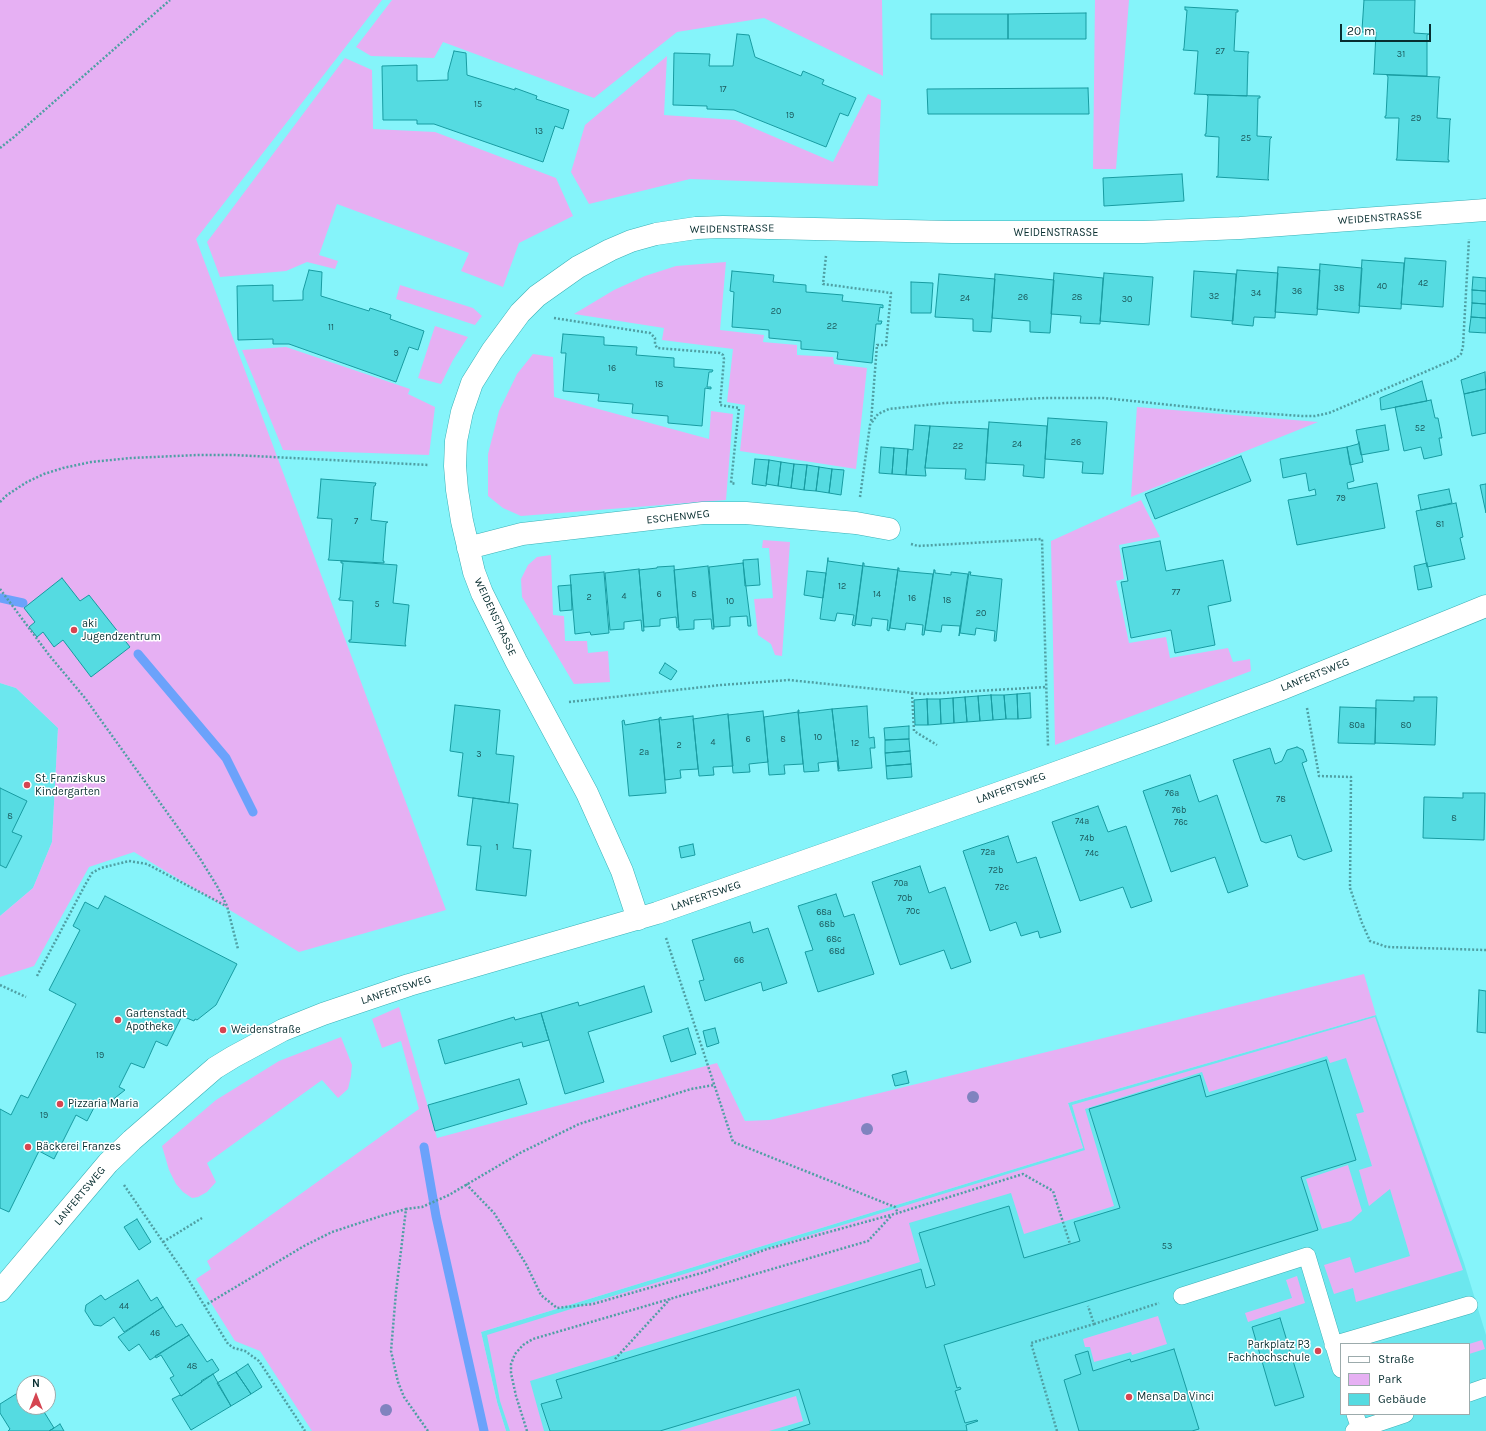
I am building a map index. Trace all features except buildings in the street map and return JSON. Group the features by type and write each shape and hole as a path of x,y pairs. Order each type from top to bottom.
{"street":[{"name":"WEIDENSTRASSE","path":"648,916 616,856 587,793 516,661 482,593 468,548 461,515 457,490 456,441 462,412 472,383 492,351 520,313 537,296 567,274 595,257 631,241 674,231 723,227 976,232 1143,232 1240,228 1478,211"},
{"name":"ESCHENWEG","path":"468,548 522,534 703,513 746,513 890,528"},
{"name":"LANFERTSWEG","path":"2,1286 108,1163 214,1068 283,1030 323,1014 409,985 648,916 1163,734 1303,680 1486,606"}],"lane":[{"path":"1182,1296 1307,1256 1340,1366"},
{"path":"1333,1345 1469,1305"},
{"path":"1470,1393 1486,1387"},
{"path":"1356,1425 1401,1415"}],"path":[{"path":"0,148 170,0"},
{"path":"870,425 878,414 890,409 945,403 1045,398 1104,398 1228,411 1302,416 1315,416 1329,413 1455,359 1461,354 1478,211"},
{"path":"829,230 823,284 891,293 886,345 877,345 870,425 856,524"},
{"path":"520,313 650,333 655,338 657,348 720,353 723,355 724,359 720,405 739,408 731,484 738,485"},
{"path":"0,502 7,495 26,482 44,474 91,462 131,458 234,455 456,466"},
{"path":"890,528 903,541 918,546 1042,539 1049,752"},
{"path":"0,589 49,655 84,698 179,827 217,886 227,906 238,949"},
{"path":"567,702 721,685 789,680 924,694 1046,686"},
{"path":"1303,680 1319,776 1351,777 1350,888 1370,941 1387,947 1486,950"},
{"path":"912,693 914,731 937,745"},
{"path":"37,976 84,885 92,873 101,868 129,861 147,864 227,906"},
{"path":"648,916 714,1085 733,1142 895,1207 898,1213"},
{"path":"0,985 26,997"},
{"path":"204,1306 304,1246 338,1230 406,1209 422,1207 449,1195 520,1153 579,1124 669,1096 714,1085"},
{"path":"108,1163 185,1274 228,1344 234,1348 245,1351 259,1361 305,1431"},
{"path":"466,1184 494,1213 526,1264 541,1295 557,1308 600,1302 705,1272 767,1249 898,1213 1023,1174 1053,1191 1070,1244"},
{"path":"406,1209 396,1292 391,1352 398,1382 404,1396 428,1431"},
{"path":"527,1431 516,1396 511,1373 511,1364 515,1354 523,1345 533,1339 868,1241 892,1214"},
{"path":"163,1242 202,1218"},
{"path":"1057,1431 1031,1343 1182,1296"},
{"path":"615,1359 670,1299"},
{"path":"1088,1306 1094,1324"}],"shaded area":[{"name":"St. Franziskus Kindergarten","path":"0,683 16,688 58,728 52,842 33,888 0,916"},
{"path":"1376,1015 1464,1263 1486,1335 1486,1431 506,1431 497,1402 481,1332 1083,1148 1068,1103"}],"green space":[{"path":"0,0 382,0 196,239 446,910 299,952 134,852 89,867 34,966 0,977 0,916 33,888 52,842 58,728 16,688 0,683"},
{"path":"392,0 882,0 883,76 764,18 677,32 594,98 443,42 434,58 371,56 356,47"},
{"path":"1095,0 1129,0 1116,169 1093,169"},
{"path":"667,56 664,115 735,120 833,162 868,94 881,100 878,186 690,179 589,204 571,172 585,125"},
{"path":"345,58 372,70 373,129 435,132 556,178 573,216 519,243 503,287 461,271 469,253 337,204 319,255 338,261 335,269 307,262 286,271 220,277 207,242"},
{"path":"726,262 720,330 764,335 763,342 797,345 797,355 833,357 834,364 867,368 856,469 740,451 745,405 727,402 733,349 662,340 664,328 574,314 614,290 645,276 676,266"},
{"path":"400,285 473,308 482,316 475,325 396,299"},
{"path":"435,326 468,337 453,360 441,384 418,378"},
{"path":"286,347 410,389 408,394 435,407 429,455 283,450 242,350"},
{"path":"533,354 553,357 554,397 709,439 711,411 733,414 726,500 521,516 503,508 488,496 488,454 499,411 517,374"},
{"path":"1137,407 1318,422 1131,497"},
{"path":"1141,500 1160,537 1119,545 1124,579 1116,581 1129,643 1166,637 1170,658 1228,648 1233,662 1250,659 1251,671 1055,745 1051,541"},
{"path":"763,540 790,542 782,656 775,655 771,644 758,635 754,599 773,598 769,548 762,548"},
{"path":"551,555 553,615 564,616 565,641 587,641 588,653 608,651 610,682 574,684 522,597 521,579 528,565 537,557"},
{"path":"1364,974 1376,1015 1068,1103 1083,1148 481,1332 497,1402 506,1431 312,1431 260,1351 235,1341 196,1279 211,1269 207,1261 419,1109 401,1041 382,1048 372,1019 399,1007 437,1138 717,1063 745,1121 770,1120"},
{"path":"1375,1017 1463,1270 1356,1302 1353,1288 1334,1294 1324,1265 1350,1257 1355,1273 1410,1256 1390,1189 1369,1206 1359,1170 1372,1166 1356,1114 1364,1112 1346,1058 1330,1063 1327,1056 1209,1092 1202,1072 1085,1109 1114,1206 1024,1234 1011,1193 909,1223 920,1262 530,1381 544,1431 510,1431 500,1401 487,1335 1085,1150 1072,1105"},
{"path":"341,1037 352,1065 348,1089 338,1098 322,1080 207,1163 216,1182 207,1192 198,1197 192,1198 183,1192 176,1184 169,1170 162,1146 216,1100 279,1061"},
{"path":"1348,1165 1362,1211 1351,1221 1322,1229 1306,1179"},
{"path":"1297,1276 1305,1303 1248,1322 1245,1313 1292,1298 1286,1280"},
{"path":"1158,1316 1167,1344 1132,1355 1131,1352 1094,1362 1090,1347 1085,1347 1083,1339"},
{"path":"1482,1340 1485,1349 1470,1354 1470,1344"},
{"path":"796,1396 803,1421 769,1431 679,1431"}],"waterway":[{"path":"0,598 23,603"},
{"path":"138,654 226,758 253,812"},
{"path":"424,1147 436,1216 484,1431"}],"place":[{"name":"aki Jugendzentrum","path":"74,630"},
{"name":"St. Franziskus Kindergarten","path":"27,785"},
{"name":"Gartenstadt Apotheke","path":"118,1020"},
{"name":"Weidenstraße","path":"223,1030"},
{"name":"Pizzaria Maria","path":"60,1104"},
{"name":"Bäckerei Franzes","path":"28,1147"},
{"name":"Parkplatz P3 Fachhochschule","path":"1318,1351"},
{"name":"Mensa Da Vinci","path":"1129,1397"}]}
